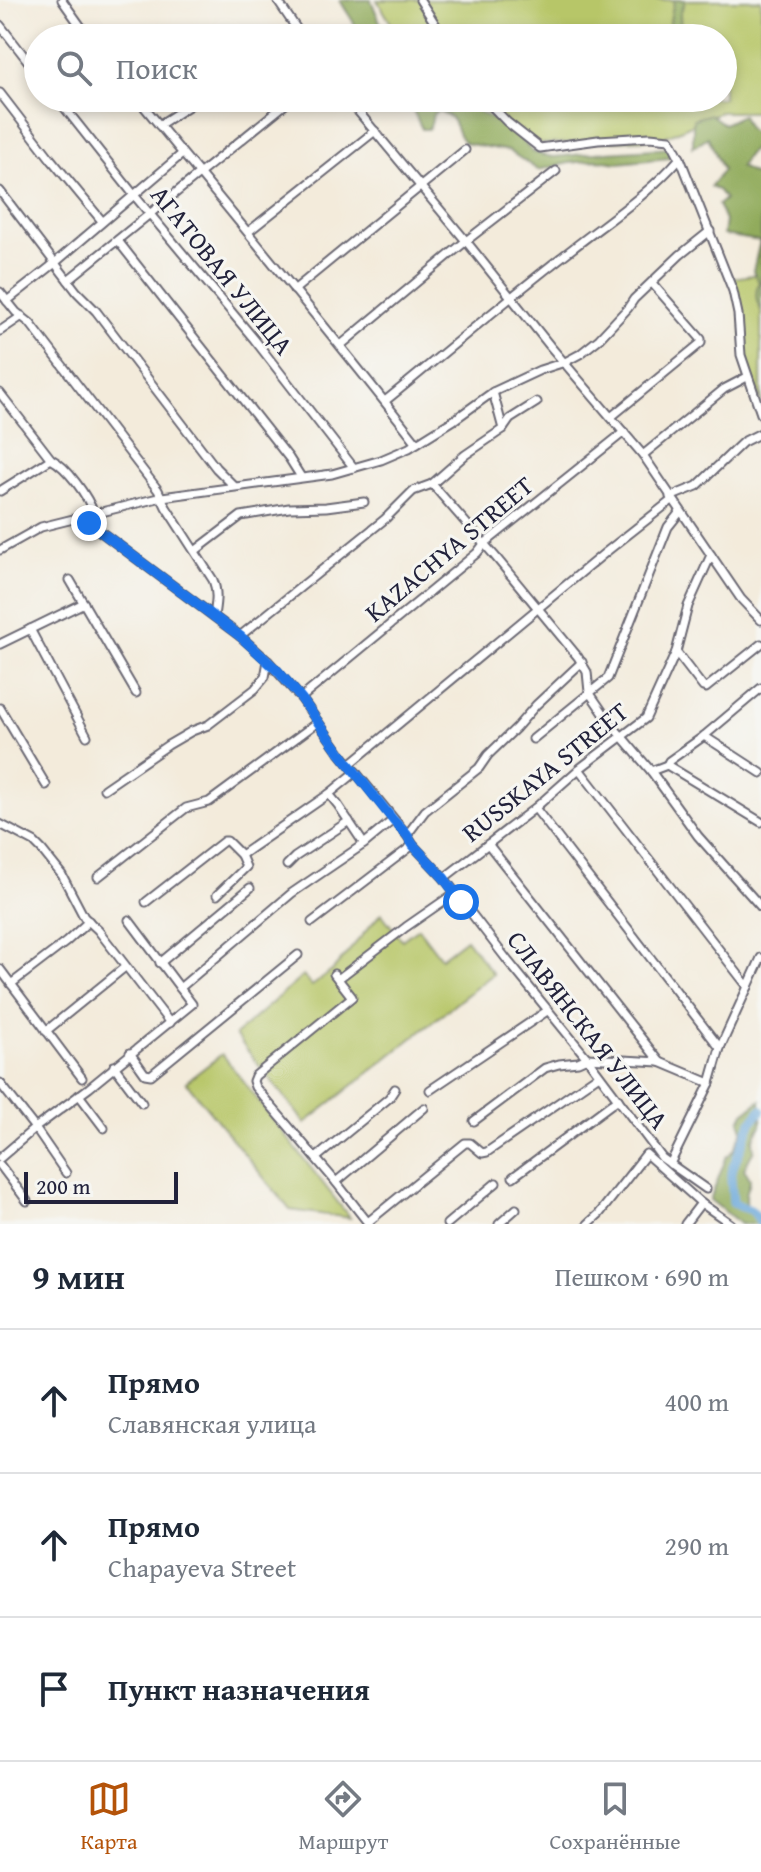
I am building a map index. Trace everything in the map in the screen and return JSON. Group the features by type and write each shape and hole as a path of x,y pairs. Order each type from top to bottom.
{"street":[{"path":"62,0 79,24"},
{"path":"277,0 294,24"},
{"path":"420,0 435,24"},
{"path":"0,25 24,56"},
{"path":"0,93 102,221"},
{"name":"АГАТОВАЯ УЛИЦА","path":"68,112 254,339 354,468"},
{"path":"148,112 341,345 417,443"},
{"path":"159,125 179,112"},
{"path":"68,280 276,112"},
{"path":"359,112 643,455 741,599 761,620"},
{"path":"497,112 540,148 598,140 670,139 733,291 741,355 761,414"},
{"path":"248,232 375,131"},
{"path":"294,290 465,150"},
{"path":"7,301 182,154"},
{"path":"385,401 645,192 680,158"},
{"path":"341,345 556,171"},
{"path":"0,191 216,468 234,486"},
{"path":"0,550 41,527 162,497 332,474 381,460 417,443 493,392 580,354 599,339 634,299 680,255 710,231"},
{"path":"118,241 301,477"},
{"path":"611,417 701,343 701,339 652,283"},
{"path":"0,292 39,335 158,490 213,580 216,588 214,616"},
{"path":"0,331 22,316"},
{"path":"643,455 724,389 747,377"},
{"path":"493,392 503,429"},
{"name":"СЛАВЯНСКАЯ УЛИЦА","path":"0,393 51,459 60,463 86,497 89,523 240,636 268,661 301,698 393,820 444,878 662,1158 706,1189"},
{"path":"240,636 385,519 413,491 432,484 465,455 503,429 510,419 537,402"},
{"name":"KAZACHYA STREET","path":"301,698 484,544 624,432"},
{"path":"350,764 671,498 697,486 743,442 761,433"},
{"path":"0,491 51,459"},
{"path":"213,490 219,476 216,468"},
{"path":"432,484 582,662 587,672 589,692 698,836 761,907"},
{"path":"195,551 241,516 289,508 364,502"},
{"path":"533,739 608,678 668,527 680,512"},
{"name":"RUSSKAYA STREET","path":"444,878 646,718 676,652 688,606 711,555"},
{"path":"70,580 136,693"},
{"path":"0,644 84,603"},
{"path":"30,629 87,736"},
{"path":"676,652 706,688 761,644"},
{"path":"104,789 168,745 208,725 255,689 265,677 268,661"},
{"path":"407,835 425,811 479,768 536,705 582,662"},
{"path":"651,771 667,765 761,688"},
{"path":"0,708 46,785"},
{"path":"98,877 186,808 209,802 318,722"},
{"path":"704,736 761,773"},
{"path":"667,765 761,822"},
{"path":"579,769 748,987"},
{"path":"241,855 356,772"},
{"path":"329,794 364,844"},
{"path":"535,808 720,1048"},
{"path":"180,988 292,893 364,844 393,820"},
{"path":"287,865 349,821"},
{"path":"0,824 34,842 62,875 78,907 170,1023"},
{"path":"146,902 224,841 231,842 246,864 245,870 217,895"},
{"path":"488,844 660,1062"},
{"path":"312,922 413,845"},
{"path":"160,963 250,888"},
{"path":"455,893 336,977 352,997 255,1076 255,1087 369,1223 465,1143 470,1143 482,1153 492,1149 599,1075"},
{"path":"0,1158 192,1004 129,920"},
{"path":"11,984 89,921"},
{"path":"130,1053 145,1074 151,1075 298,955"},
{"path":"670,1164 710,1083 720,1048 761,958"},
{"path":"46,1031 125,967"},
{"path":"0,969 82,1078"},
{"path":"430,1090 547,1011"},
{"path":"474,1121 545,1068 587,1058 660,1062 710,1083"},
{"path":"114,1066 142,1103"},
{"path":"0,1083 66,1173"},
{"path":"316,1158 389,1098 395,1089"},
{"path":"79,1095 104,1128"},
{"path":"513,1177 618,1099"},
{"path":"336,1182 424,1108"},
{"path":"588,1224 646,1154 701,1203 731,1224"},
{"path":"0,1165 27,1201"},
{"path":"447,1224 496,1183"},
{"path":"685,1224 701,1203"},
{"path":"499,1224 516,1209"}],"green space":[{"path":"340,0 371,0 381,24 354,24"},
{"path":"377,0 761,0 761,112 737,112 737,24 392,24"},
{"path":"686,0 680,13 680,24 670,24 674,2"},
{"path":"414,112 436,112 428,129 422,129"},
{"path":"440,112 479,112 510,129 533,152 553,157 670,148 669,158 618,163 598,160 538,170 509,151 465,143 453,121"},
{"path":"486,112 720,112 660,139 540,144"},
{"path":"710,114 724,124 742,115 747,127 756,135 758,144 740,167 761,178 761,310 756,296 759,282 753,271 760,241 723,235 725,221 718,205 725,199 718,190 710,187 723,170 708,137 693,147 693,119"},
{"path":"761,274 761,403 750,372 732,278"},
{"path":"381,913 402,940 418,928 441,958 466,939 493,974 305,1123 235,1035 303,976 312,986 333,970"},
{"path":"222,1054 350,1218 290,1210 186,1082"},
{"path":"761,1100 761,1125 753,1140 754,1150 744,1169 750,1180 746,1209 760,1215 761,1224 741,1224 710,1200 726,1158 734,1150 743,1130 740,1121 744,1113"}],"waterway":[{"path":"761,1110 751,1123 731,1179 733,1203 751,1210 761,1224"}],"route":[{"path":"89,523 240,636 278,671 461,902"}]}
